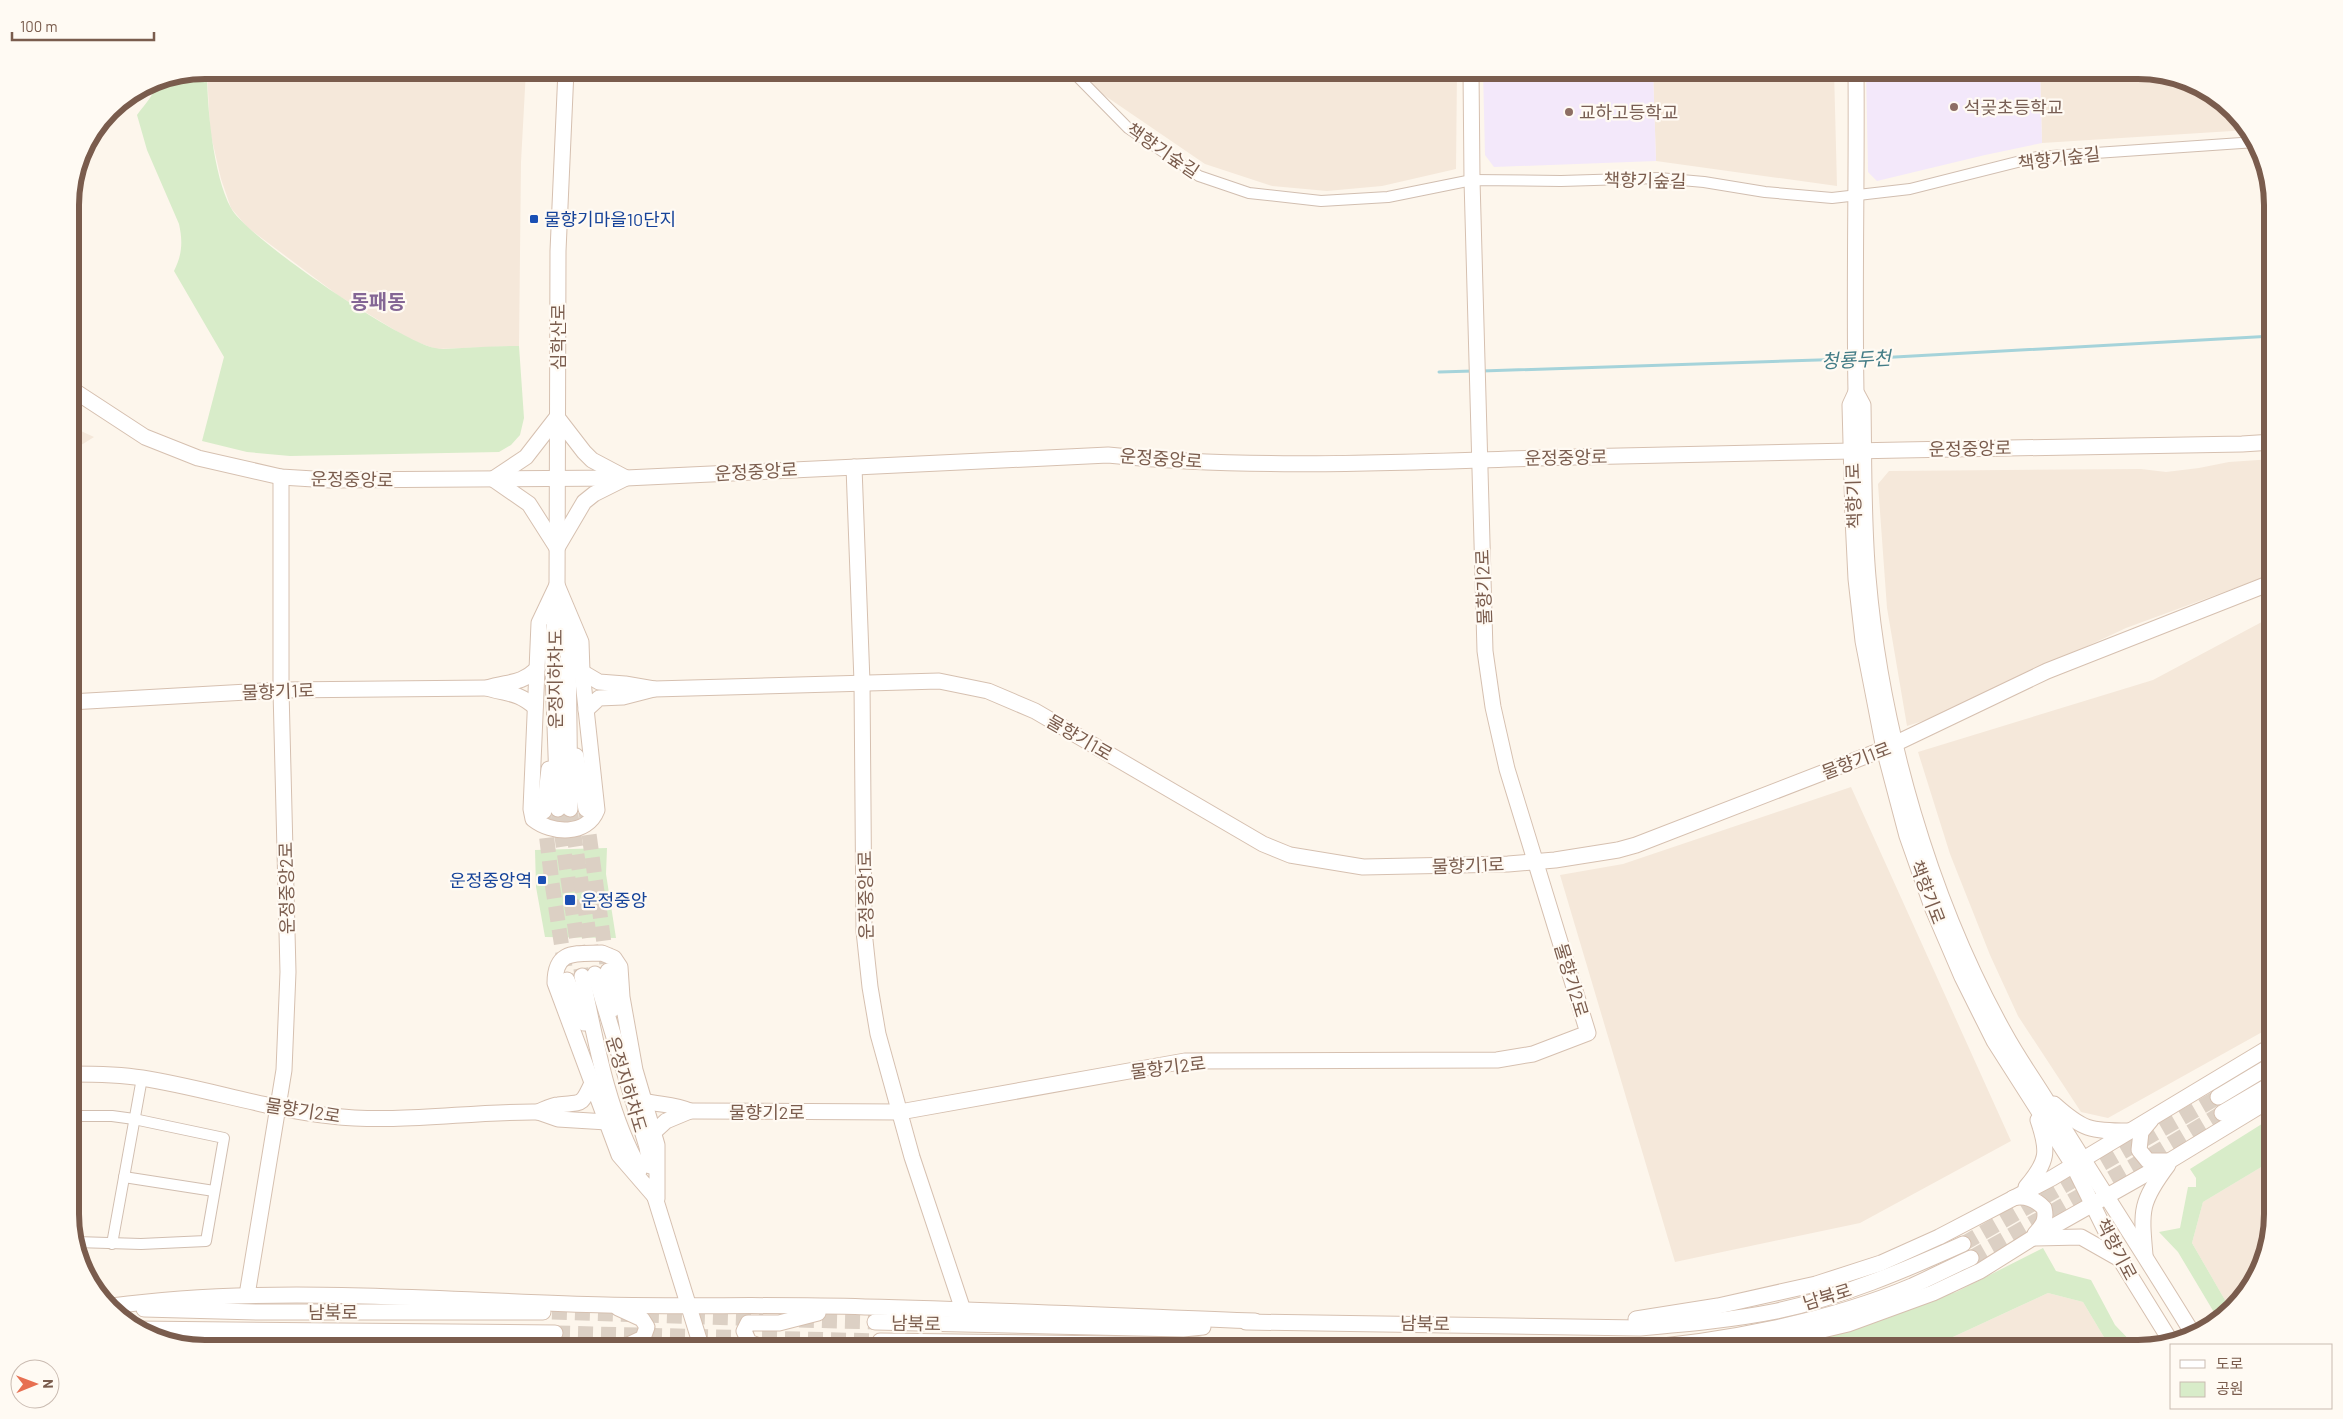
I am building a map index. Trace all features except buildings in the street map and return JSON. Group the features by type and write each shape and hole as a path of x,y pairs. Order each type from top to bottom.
{"street":[{"name":"심학산로","path":"557,605 558,251 566,79"},
{"name":"책향기숲길","path":"1080,79 1128,128 1199,176 1249,194 1321,201 1388,197 1472,180 1561,181 1659,178 1704,182 1765,192 1832,198 1910,190 2037,157 2247,143"},
{"path":"1471,79 1472,180"},
{"name":"책향기로","path":"1856,79 1857,195 1854,321 1856,392 1850,405 1857,450 1853,518 1863,641 1890,747 1907,836 1936,915 1962,977 1994,1041 2036,1097 2100,1200 2145,1256 2190,1329"},
{"name":"물향기2로","path":"690,1111 900,1112 1185,1062 1497,1060 1532,1054 1588,1033 1507,769 1493,707 1485,651 1479,459 1480,413 1472,180"},
{"name":"운정중앙로","path":"79,394 145,437 198,458 281,477 330,480 626,478 1108,455 1166,461 1286,464 2264,443"},
{"path":"557,417 592,460 626,478 594,494 584,502 557,548 529,504 493,479 526,457 557,417"},
{"name":"운정중앙1로","path":"854,467 862,682 864,931 870,987 878,1034 912,1157 963,1310"},
{"name":"운정중앙2로","path":"247,1296 284,1070 288,972 281,690 281,477"},
{"path":"557,584 581,642 582,672 597,810 594,818 587,826 549,829 534,819 531,809 539,623 557,584"},
{"name":"물향기1로","path":"654,689 862,682 939,681 964,684 1007,697 1035,711 1263,844 1290,855 1364,867 1536,862 1618,850 1636,845 1890,747 2048,671 2264,586"},
{"name":"운정지하차도","path":"557,605 568,644 569,714 557,810 552,643 557,605"},
{"path":"487,688 505,682 519,682 537,669"},
{"path":"582,672 599,682 654,689"},
{"path":"487,688 505,694 517,694 535,707"},
{"name":"물향기1로","path":"79,701 281,690 487,688"},
{"path":"586,710 599,698 623,697 654,689"},
{"path":"569,714 586,809"},
{"path":"602,953 614,958 620,968 622,998 635,1070 657,1145 656,1197 619,1155 555,983 555,972 559,962 568,955 602,953"},
{"name":"운정지하차도","path":"599,1061 595,974 647,1147 656,1197"},
{"path":"567,980 599,1061 630,1151 656,1197 699,1340"},
{"path":"1590,1327 1718,1306 1816,1284 1881,1263 1939,1237 2078,1162 2264,1050"},
{"path":"2218,1097 2264,1069"},
{"name":"물향기2로","path":"79,1074 142,1078 278,1107 353,1118 505,1111 538,1112"},
{"path":"112,1244 142,1078"},
{"path":"538,1112 557,1105 574,1105 581,1102 592,1083"},
{"path":"2222,1113 2264,1088"},
{"path":"2036,1097 2085,1127 2098,1131 2129,1131"},
{"path":"2023,1191 2041,1169 2044,1155 2036,1097"},
{"path":"644,1101 662,1106 678,1105 690,1111"},
{"path":"1780,1340 1848,1324 1933,1293 1980,1271 2031,1238 2171,1160 2264,1103"},
{"path":"654,1132 666,1121 690,1111"},
{"path":"538,1112 558,1119 607,1122"},
{"path":"79,1116 112,1116 224,1138 206,1241 112,1244 82,1242"},
{"path":"2153,1117 2141,1132 2139,1150 2148,1162 2171,1160"},
{"path":"2145,1256 2142,1218 2144,1204 2149,1190 2171,1160"},
{"path":"124,1177 214,1191"},
{"path":"2008,1199 2021,1196 2031,1199 2044,1208 2046,1216 2044,1225 2031,1238"},
{"name":"책향기로","path":"2100,1200 2120,1258 2168,1337"},
{"path":"2031,1238 2082,1237 2120,1258"},
{"name":"남북로","path":"875,1322 1183,1329 1255,1321 1640,1328 1703,1323 1778,1310 1905,1270 1963,1244"},
{"name":"남북로","path":"1711,1340 1782,1326 1861,1304 1911,1286 1971,1258"},
{"path":"119,1306 166,1298 247,1296 398,1297 607,1305 963,1310 1255,1321"},
{"path":"607,1305 627,1310 642,1319 647,1326 643,1338 639,1340"},
{"name":"남북로","path":"120,1307 257,1312 552,1312"},
{"path":"748,1340 744,1331 748,1323 779,1323 802,1316 849,1307"},
{"name":"남북로","path":"154,1329 555,1333"},
{"path":"163,1333 206,1340"}],"shaded area":[{"path":"207,79 526,79 521,162 519,346 436,349 411,340 339,296 247,227 231,208 221,179 210,131"},
{"path":"1089,79 1457,79 1456,169 1382,186 1327,191 1272,186 1205,164 1098,91"},
{"name":"교하고등학교","path":"1483,79 1653,79 1656,161 1494,167 1485,155"},
{"path":"1653,79 1834,79 1837,186 1656,161"},
{"name":"석곶초등학교","path":"1866,79 2040,79 2042,143 1877,181 1868,172"},
{"path":"2040,79 2138,79 2171,83 2186,88 2215,105 2240,131 2042,143"},
{"path":"79,430 94,437 79,446"},
{"path":"2264,460 2264,577 2126,628 1938,716 1907,726 1887,608 1878,484 1889,471 2141,469 2166,472 2229,462"},
{"path":"2264,621 2264,1031 2108,1118 2081,1112 2018,1016 1990,955 1950,854 1918,752 2153,680"},
{"path":"1851,787 2011,1141 1860,1223 1675,1262 1560,875 1623,864"},
{"path":"2264,1165 2264,1214 2260,1247 2247,1277 2227,1303 2192,1243 2203,1202"},
{"path":"2048,1293 2083,1302 2106,1340 1946,1340"}],"green space":[{"path":"207,79 208,103 215,160 231,208 265,242 326,287 391,328 435,348 519,346 524,418 520,435 511,445 499,452 290,456 247,452 202,441 224,357 174,271 181,248 179,224 147,150 137,115 155,89 164,85 188,80"},
{"path":"607,848 606,874 616,938 545,937 536,887 535,850"},
{"path":"2264,1123 2264,1165 2203,1202 2192,1243 2227,1303 2215,1314 2178,1252 2159,1232 2180,1228 2188,1187 2196,1187 2196,1178 2190,1169"},
{"path":"2043,1248 2056,1271 2091,1280 2115,1325 2129,1340 2106,1340 2083,1302 2048,1293 1946,1340 1800,1340 1956,1292"}],"waterway":[{"name":"청룡두천","path":"1859,359 2264,336"},
{"name":"청룡두천","path":"1482,371 1850,359"},
{"name":"청룡두천","path":"1439,372 1473,371"}],"tunnel":[{"path":"558,809 582,976"},
{"path":"570,809 595,974"},
{"path":"586,812 607,965"},
{"path":"544,815 567,980"},
{"path":"1963,1244 2218,1097"},
{"path":"1971,1258 2222,1113"},
{"path":"552,1312 763,1319"},
{"path":"799,1320 875,1322"},
{"path":"555,1333 839,1340"}],"place":[{"name":"석곶초등학교","path":"1954,107"},
{"name":"교하고등학교","path":"1569,112"},
{"name":"물향기마을10단지","path":"534,219"},
{"name":"운정중앙역","path":"542,880"},
{"name":"운정중앙","path":"570,900"}],"district":[{"name":"동패동","path":"378,301"}]}
